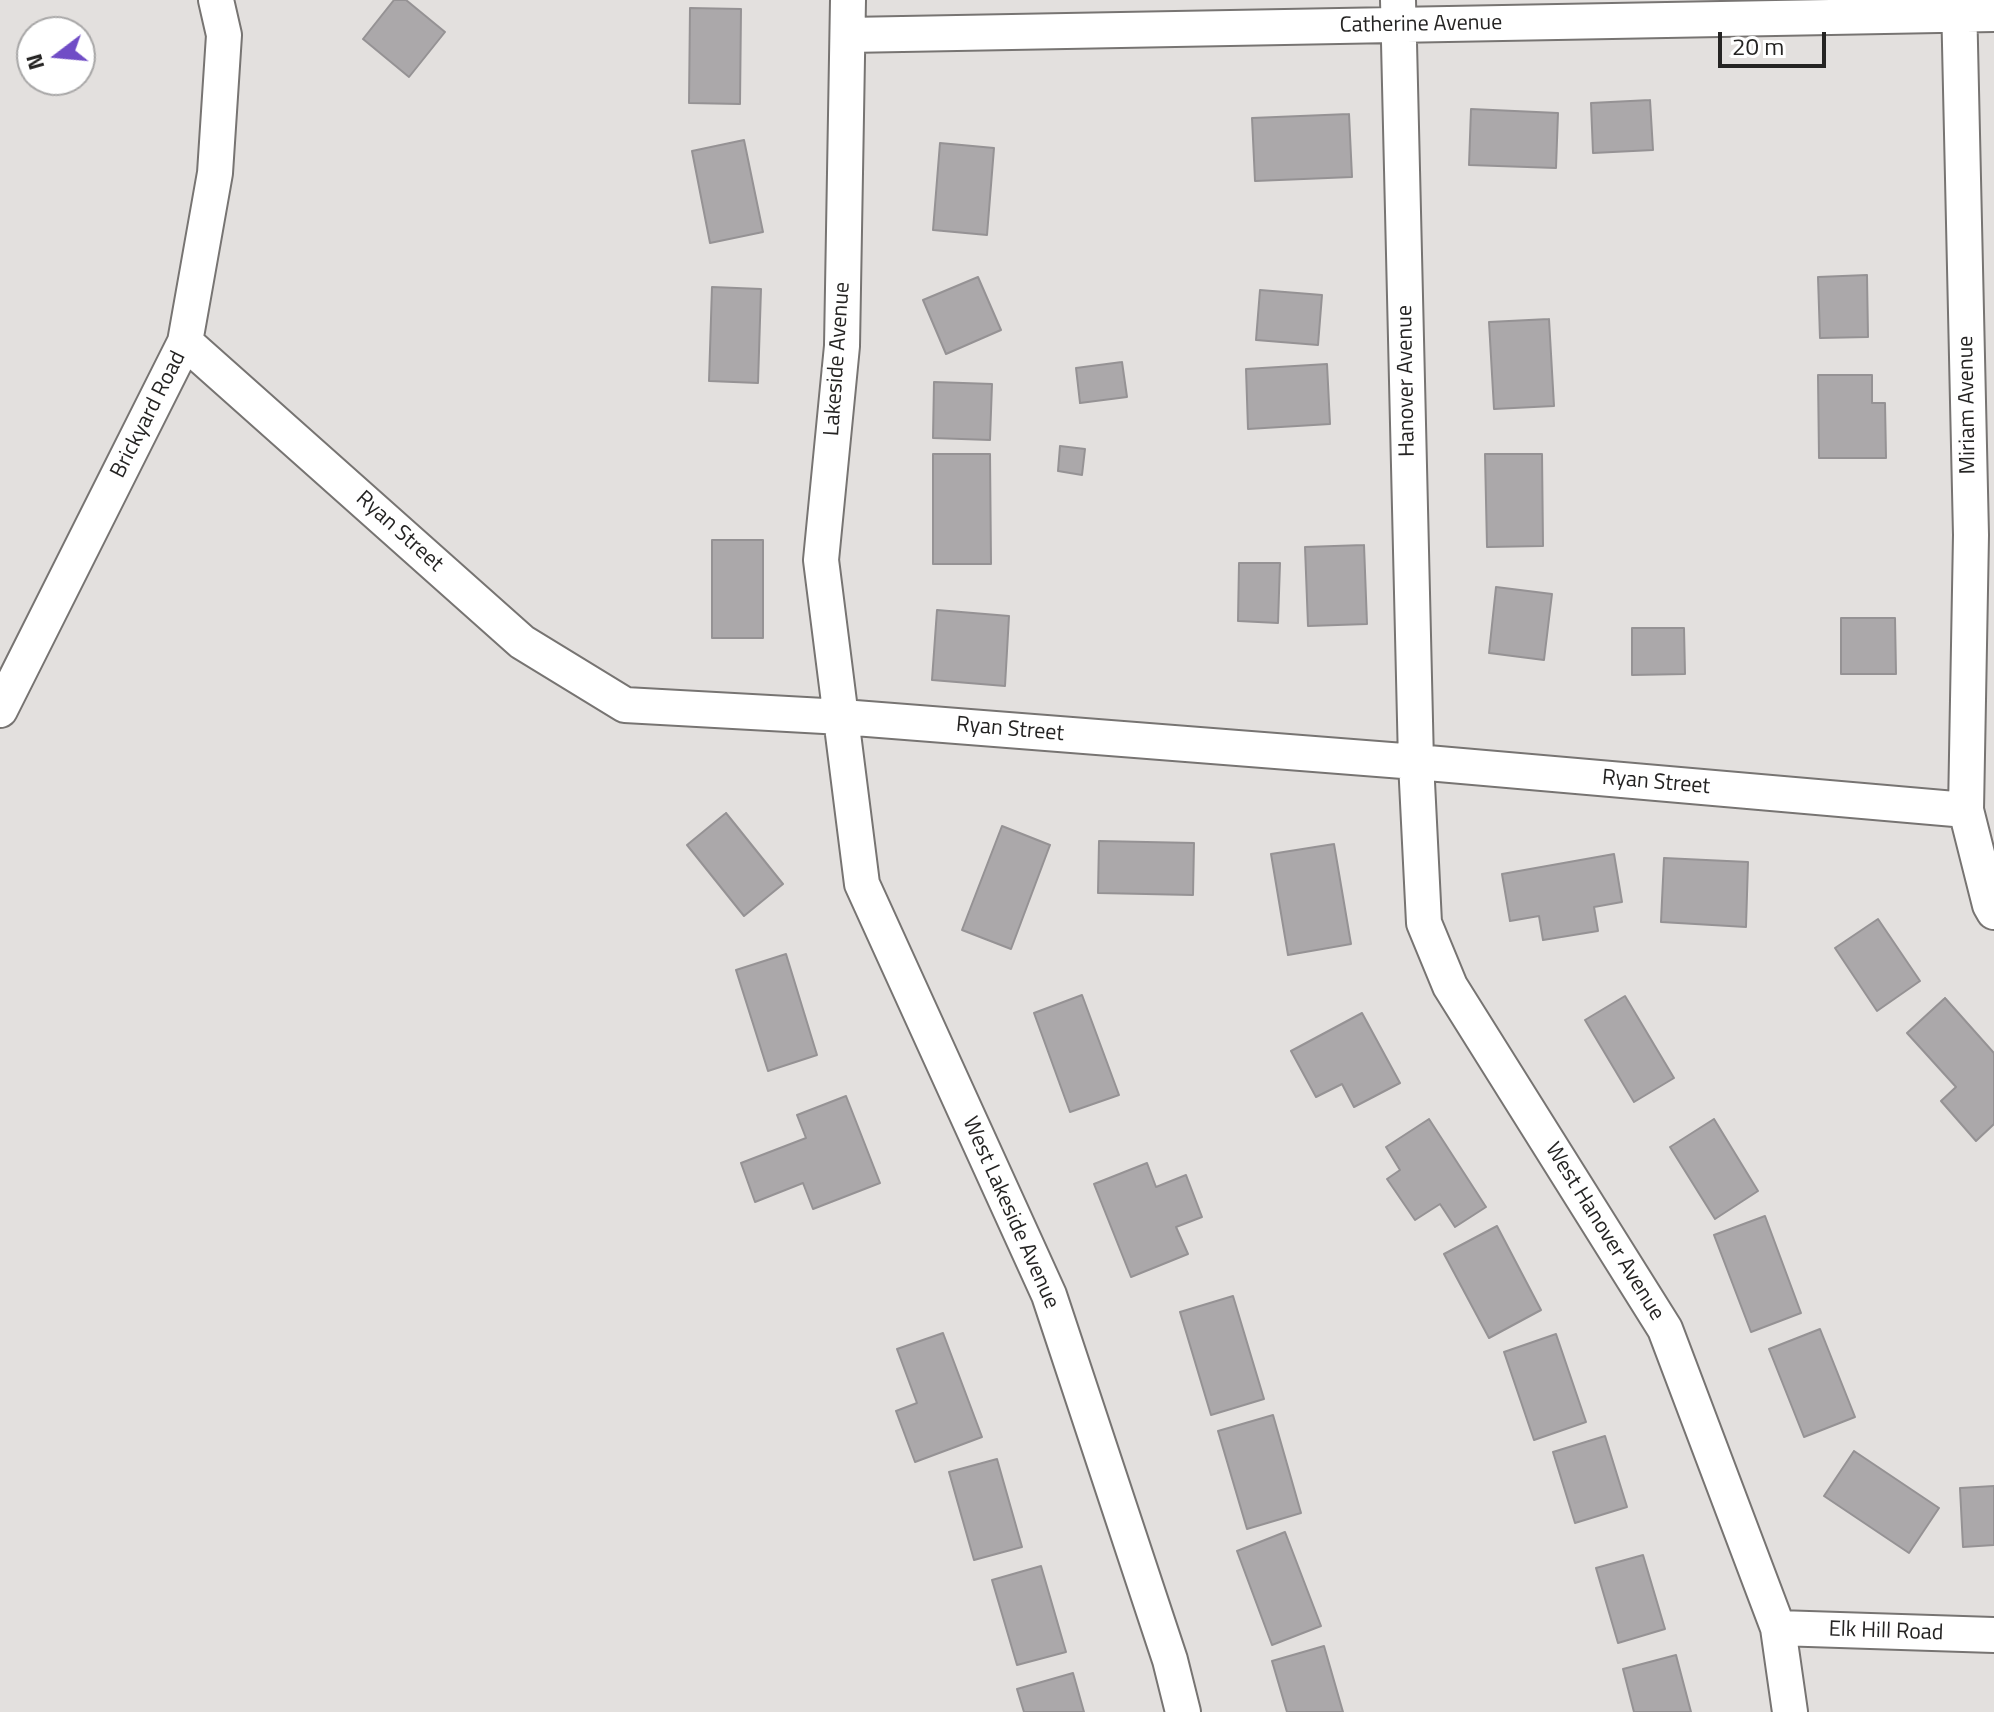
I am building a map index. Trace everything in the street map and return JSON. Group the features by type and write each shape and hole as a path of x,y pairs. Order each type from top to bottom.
{"street":[{"name":"Brickyard Road","path":"0,710 185,342 215,173 224,35 216,0"},
{"name":"Lakeside Avenue","path":"842,717 821,560 842,346 848,0"},
{"name":"Catherine Avenue","path":"848,35 1399,13 1959,7 1994,14"},
{"name":"Miriam Avenue","path":"1959,7 1982,535 1966,810 1994,912"},
{"name":"Hanover Avenue","path":"1399,13 1416,762"},
{"name":"Ryan Street","path":"185,342 522,642 625,705 842,717 1416,762 1966,810"},
{"name":"West Lakeside Avenue","path":"842,717 862,884 1049,1295 1170,1660 1183,1712"},
{"name":"West Hanover Avenue","path":"1416,762 1424,923 1450,986 1665,1329 1778,1628 1790,1712"},
{"name":"Elk Hill Road","path":"1778,1628 1994,1635"}],"building":[{"path":"394,0 406,0 445,32 409,77 363,39"},
{"path":"690,8 741,9 740,104 689,103"},
{"path":"1650,100 1653,150 1593,153 1591,103"},
{"path":"1471,109 1558,113 1556,168 1469,165"},
{"path":"1349,114 1352,177 1255,181 1252,118"},
{"path":"744,140 763,232 710,243 692,151"},
{"path":"940,143 994,148 987,235 933,230"},
{"path":"1867,275 1868,337 1820,338 1818,277"},
{"path":"978,277 1001,330 946,354 923,300"},
{"path":"712,287 761,289 758,383 709,381"},
{"path":"1260,290 1322,295 1318,345 1256,340"},
{"path":"1549,319 1554,406 1494,409 1489,322"},
{"path":"1122,362 1127,397 1080,403 1076,368"},
{"path":"1327,364 1330,424 1248,429 1246,369"},
{"path":"1818,375 1872,375 1872,403 1885,403 1886,458 1819,458"},
{"path":"934,382 992,384 990,440 933,438"},
{"path":"1060,446 1085,449 1082,475 1058,471"},
{"path":"933,454 990,454 991,564 933,564"},
{"path":"1485,454 1542,454 1543,546 1487,547"},
{"path":"712,540 763,540 763,638 712,638"},
{"path":"1364,545 1367,624 1308,626 1305,547"},
{"path":"1239,563 1280,563 1278,623 1238,621"},
{"path":"1496,587 1552,594 1544,660 1489,653"},
{"path":"937,610 1009,616 1005,686 932,680"},
{"path":"1841,618 1895,618 1896,674 1841,674"},
{"path":"1632,628 1684,628 1685,674 1632,675"},
{"path":"726,813 783,884 744,916 687,845"},
{"path":"1002,826 1050,845 1011,949 962,930"},
{"path":"1099,841 1194,843 1193,895 1098,893"},
{"path":"1334,844 1351,944 1288,955 1271,854"},
{"path":"1614,854 1622,902 1594,907 1598,931 1543,940 1539,916 1510,921 1502,874"},
{"path":"1664,858 1748,862 1746,927 1661,922"},
{"path":"1878,919 1920,981 1877,1011 1835,948"},
{"path":"786,954 817,1055 768,1071 736,970"},
{"path":"1082,995 1119,1095 1070,1112 1034,1013"},
{"path":"1625,996 1674,1078 1634,1102 1585,1020"},
{"path":"1945,998 1994,1053 1994,1124 1976,1141 1941,1101 1956,1087 1907,1033"},
{"path":"1362,1013 1400,1083 1354,1107 1342,1084 1316,1097 1291,1051"},
{"path":"846,1096 880,1183 813,1209 803,1183 755,1202 741,1163 806,1138 797,1115"},
{"path":"1429,1119 1486,1207 1455,1227 1440,1204 1415,1220 1387,1179 1400,1170 1386,1147"},
{"path":"1714,1119 1758,1191 1715,1219 1670,1147"},
{"path":"1147,1163 1156,1187 1186,1175 1202,1217 1176,1227 1188,1254 1131,1277 1094,1184"},
{"path":"1765,1216 1801,1313 1751,1332 1714,1235"},
{"path":"1497,1226 1541,1310 1489,1338 1444,1254"},
{"path":"1233,1296 1264,1399 1211,1415 1180,1312"},
{"path":"1820,1329 1855,1417 1804,1437 1769,1349"},
{"path":"943,1333 982,1437 915,1462 896,1411 917,1403 897,1349"},
{"path":"1556,1334 1586,1422 1534,1440 1504,1352"},
{"path":"1273,1415 1301,1513 1247,1529 1218,1431"},
{"path":"1605,1436 1627,1507 1575,1523 1553,1452"},
{"path":"1854,1451 1939,1508 1909,1553 1824,1496"},
{"path":"997,1459 1022,1547 974,1560 949,1472"},
{"path":"1994,1486 1994,1545 1963,1547 1960,1488"},
{"path":"1285,1532 1321,1626 1272,1645 1237,1551"},
{"path":"1643,1555 1665,1629 1618,1643 1596,1568"},
{"path":"1041,1566 1066,1652 1017,1665 992,1580"},
{"path":"1324,1646 1343,1712 1287,1712 1272,1661"},
{"path":"1676,1655 1691,1712 1634,1712 1623,1669"},
{"path":"1073,1673 1084,1712 1024,1712 1017,1689"}]}
